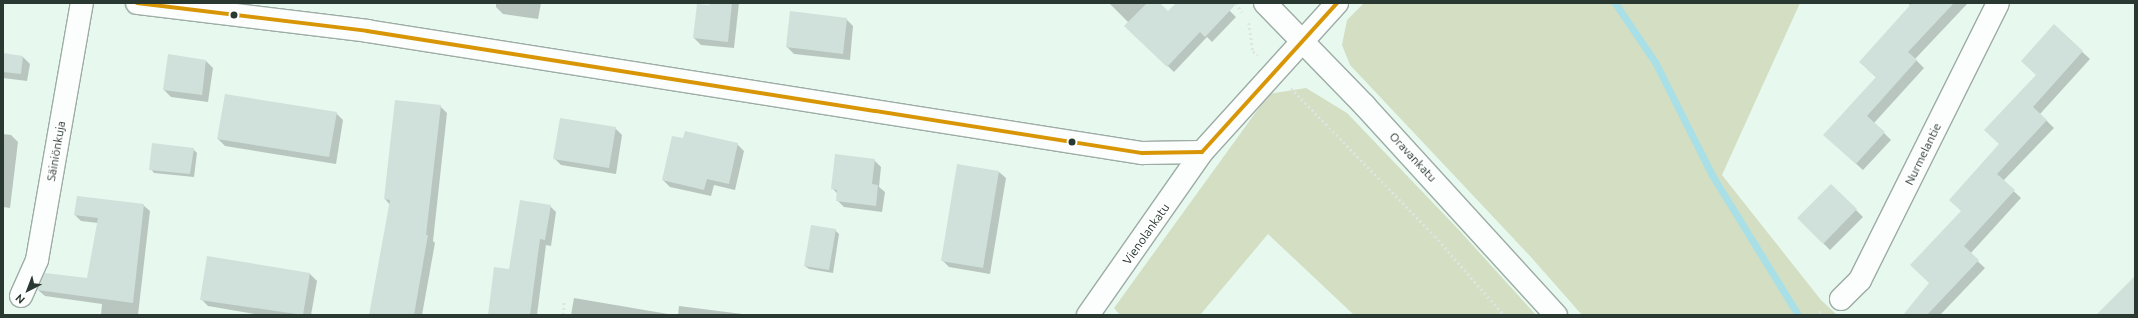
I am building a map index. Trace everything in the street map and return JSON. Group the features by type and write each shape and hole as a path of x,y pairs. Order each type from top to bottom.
{"street":[{"name":"Säiniönkuja","path":"21,296 37,260 82,3"},
{"path":"138,3 373,32 1142,153 1202,152"},
{"name":"Oravankatu","path":"1265,3 1303,40 1556,315"},
{"name":"Vienolankatu","path":"1088,315 1202,152 1337,3"},
{"name":"Nurmelantie","path":"1841,299 1860,280 1998,3"}],"path":[{"path":"1236,3 1250,23 1253,51 1275,71 1435,236 1504,315"},
{"path":"563,315 564,301"}],"green space":[{"path":"1364,3 1800,3 1722,175 1821,300 1837,315 1582,315 1530,256 1350,65 1342,45 1347,20"},
{"path":"1306,88 1347,113 1459,230 1536,315 1354,315 1268,234 1200,315 1120,315 1114,308 1269,94"}],"building":[{"path":"709,3 732,3 728,42 693,38 697,4 709,5"},
{"path":"1147,3 1160,3 1168,11 1176,3 1237,3 1205,37 1200,32 1167,67 1124,26"},
{"path":"1912,3 1954,3 1908,52 1917,60 1867,116 1885,132 1856,164 1823,135 1876,77 1859,62"},
{"path":"790,11 847,18 843,54 786,47"},
{"path":"2054,24 2083,51 2033,107 2047,120 1997,174 2015,190 1964,246 1979,260 1927,315 1903,315 1929,283 1910,265 1961,211 1949,200 1999,144 1984,130 2036,75 2021,61"},
{"path":"3,53 23,56 21,74 3,72"},
{"path":"168,54 206,60 202,95 163,90"},
{"path":"225,94 337,112 329,157 217,139"},
{"path":"395,100 441,105 426,235 428,235 414,315 369,315 390,200 384,199"},
{"path":"560,118 616,127 609,168 553,159"},
{"path":"685,131 738,143 729,184 707,179 704,190 662,180 672,136 683,138"},
{"path":"152,143 194,148 190,174 149,170"},
{"path":"835,154 875,159 872,184 878,185 876,206 836,201 837,190 831,189"},
{"path":"957,164 999,171 983,268 941,261"},
{"path":"1831,184 1857,209 1823,244 1797,218"},
{"path":"77,196 144,204 133,303 37,290 45,273 87,278 98,218 74,215"},
{"path":"520,200 551,205 545,240 540,239 530,315 488,315 494,267 509,269"},
{"path":"811,225 836,229 829,270 804,266"},
{"path":"207,256 310,273 303,315 200,300"},
{"path":"2135,276 2135,315 2096,315"}],"waterway":[{"path":"1615,3 1655,62 1712,175 1798,315"}],"transit line":[{"path":"137,3 367,31 1142,153 1202,152 1337,3"}]}
